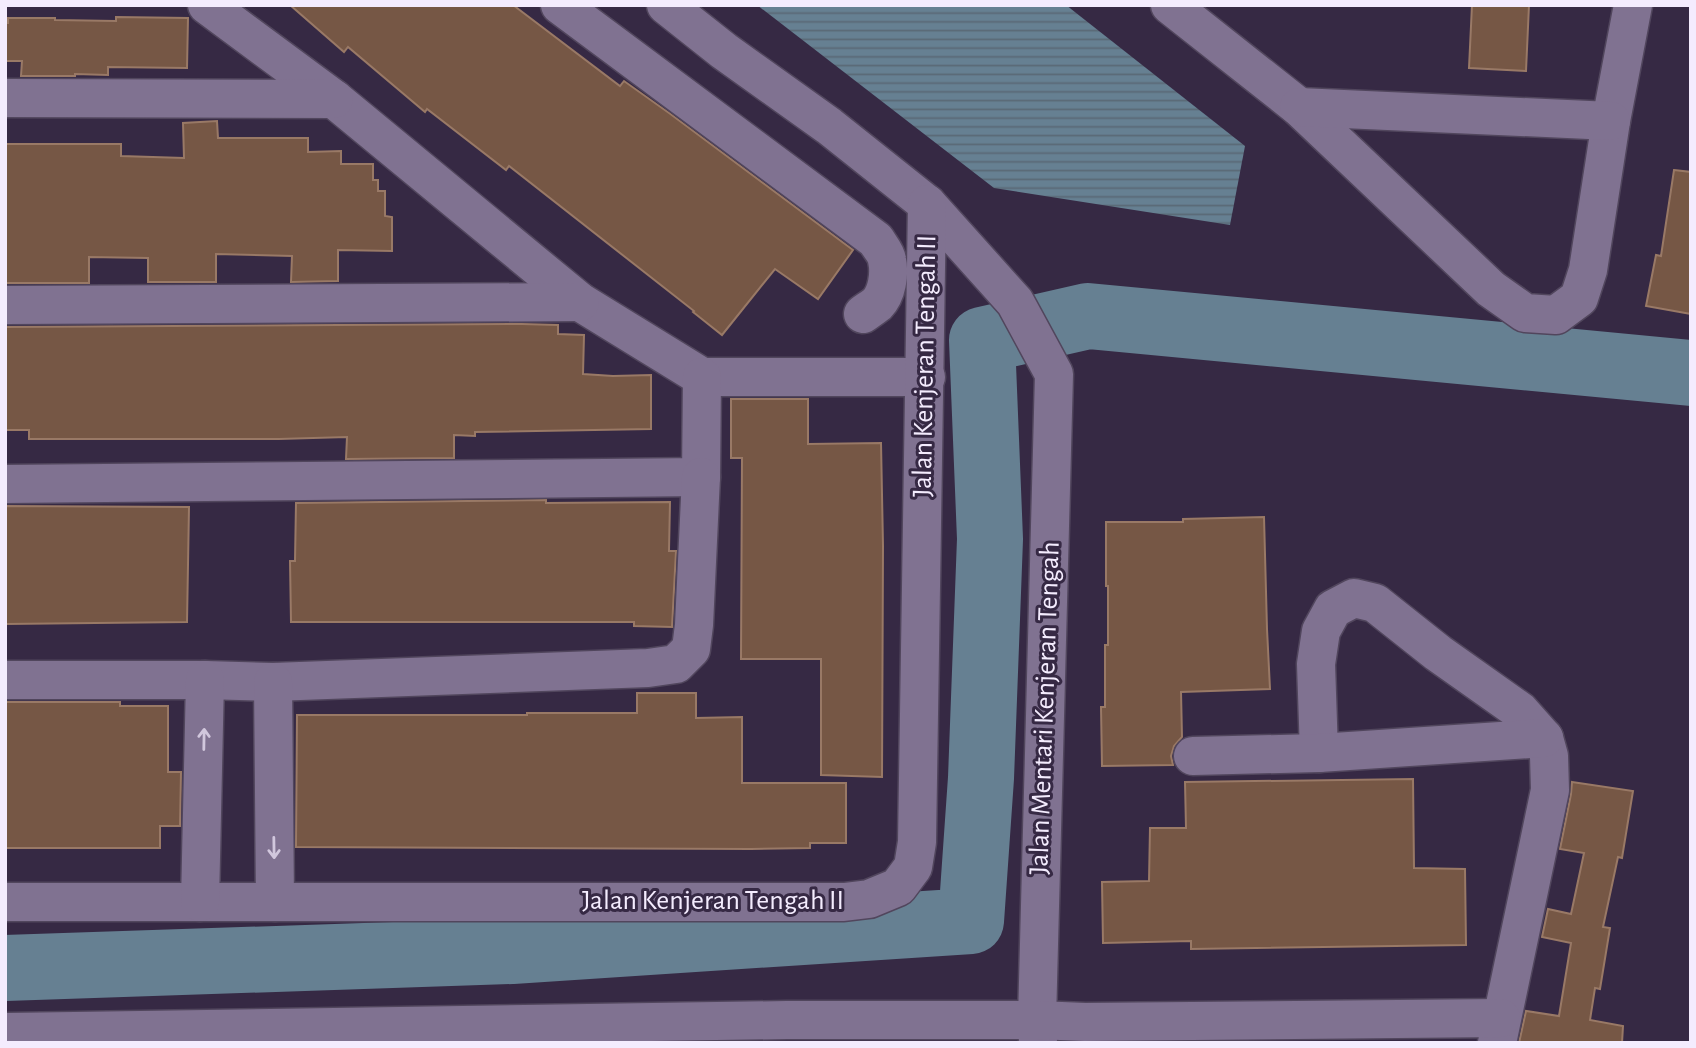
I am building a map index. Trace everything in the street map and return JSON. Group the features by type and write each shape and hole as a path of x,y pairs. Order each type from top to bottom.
{"street":[{"path":"207,5 334,99 580,302 702,377 926,377"},
{"path":"560,5 876,240 888,262 887,284 878,302 863,314"},
{"path":"666,5 928,204"},
{"path":"1170,5 1300,107 1491,289 1525,313 1556,315 1579,298 1588,270 1611,121 1633,5"},
{"path":"5,98 334,99"},
{"path":"1300,107 1611,121"},
{"name":"Jalan Mentari Kenjeran Tengah","path":"928,204 1015,302 1054,374 1037,1032"},
{"name":"Jalan Kenjeran Tengah II","path":"5,902 844,902 869,899 898,887 914,867 916,842 928,204"},
{"path":"5,305 580,302"},
{"path":"5,680 273,682 648,668 676,664 691,649 694,625 701,477 702,377"},
{"path":"5,484 701,477"},
{"path":"5,1035 8,1032 1037,1032 1099,1022 1499,1031 1550,790 1549,757 1544,738 1520,712 1438,653 1375,603 1353,598 1334,609 1321,631 1316,664 1319,753"},
{"path":"200,902 205,680"},
{"path":"273,682 275,902"},
{"path":"1193,756 1319,753 1544,738"}],"water":[{"path":"757,5 1066,5 1245,146 1230,225 994,188"}],"building":[{"path":"290,5 513,5 620,86 624,81 669,113 853,250 818,299 775,269 722,335 509,166 506,170 427,109 425,112 348,47 344,52"},
{"path":"1472,5 1529,5 1526,71 1469,68"},
{"path":"116,17 188,18 187,68 108,67 108,75 21,76 22,61 5,61 5,23 8,23 8,18 116,21"},
{"path":"217,121 218,138 308,138 308,152 341,151 341,164 373,164 373,180 378,180 378,191 385,191 385,216 392,217 392,251 338,250 338,281 291,282 292,256 216,254 216,282 148,282 148,258 89,257 89,283 5,283 5,144 121,144 121,156 184,158 183,123"},
{"path":"1674,170 1691,172 1691,314 1646,306 1656,255 1661,256"},
{"path":"558,325 558,334 584,335 583,374 651,375 651,429 475,432 475,436 454,435 454,458 346,459 347,437 29,439 29,430 5,430 5,327"},
{"path":"731,399 808,399 808,444 881,443 882,777 821,775 821,659 741,659 742,458 731,458"},
{"path":"546,500 546,503 670,502 669,551 676,551 672,627 634,626 634,622 291,622 290,561 295,561 296,503"},
{"path":"5,506 189,507 187,622 5,624"},
{"path":"1264,517 1270,689 1181,692 1182,737 1174,746 1171,756 1173,765 1102,766 1101,707 1105,707 1105,645 1108,645 1106,522 1183,522 1183,519"},
{"path":"637,693 696,693 696,718 742,717 742,783 846,783 846,843 810,843 810,848 751,849 296,847 297,715 637,713"},
{"path":"5,702 120,702 120,706 168,706 168,772 181,772 180,826 160,826 160,848 5,848"},
{"path":"1413,779 1414,868 1465,869 1466,945 1191,949 1191,941 1103,943 1102,882 1149,881 1150,828 1186,828 1185,782"},
{"path":"1572,782 1633,791 1622,858 1618,857 1603,927 1610,928 1600,989 1595,988 1590,1020 1623,1026 1622,1043 1519,1043 1526,1011 1559,1016 1571,943 1542,937 1548,909 1571,914 1584,853 1560,849"}],"waterway":[{"path":"5,968 512,951 971,921 981,778 990,539 982,340 1088,316 1691,373"}]}
